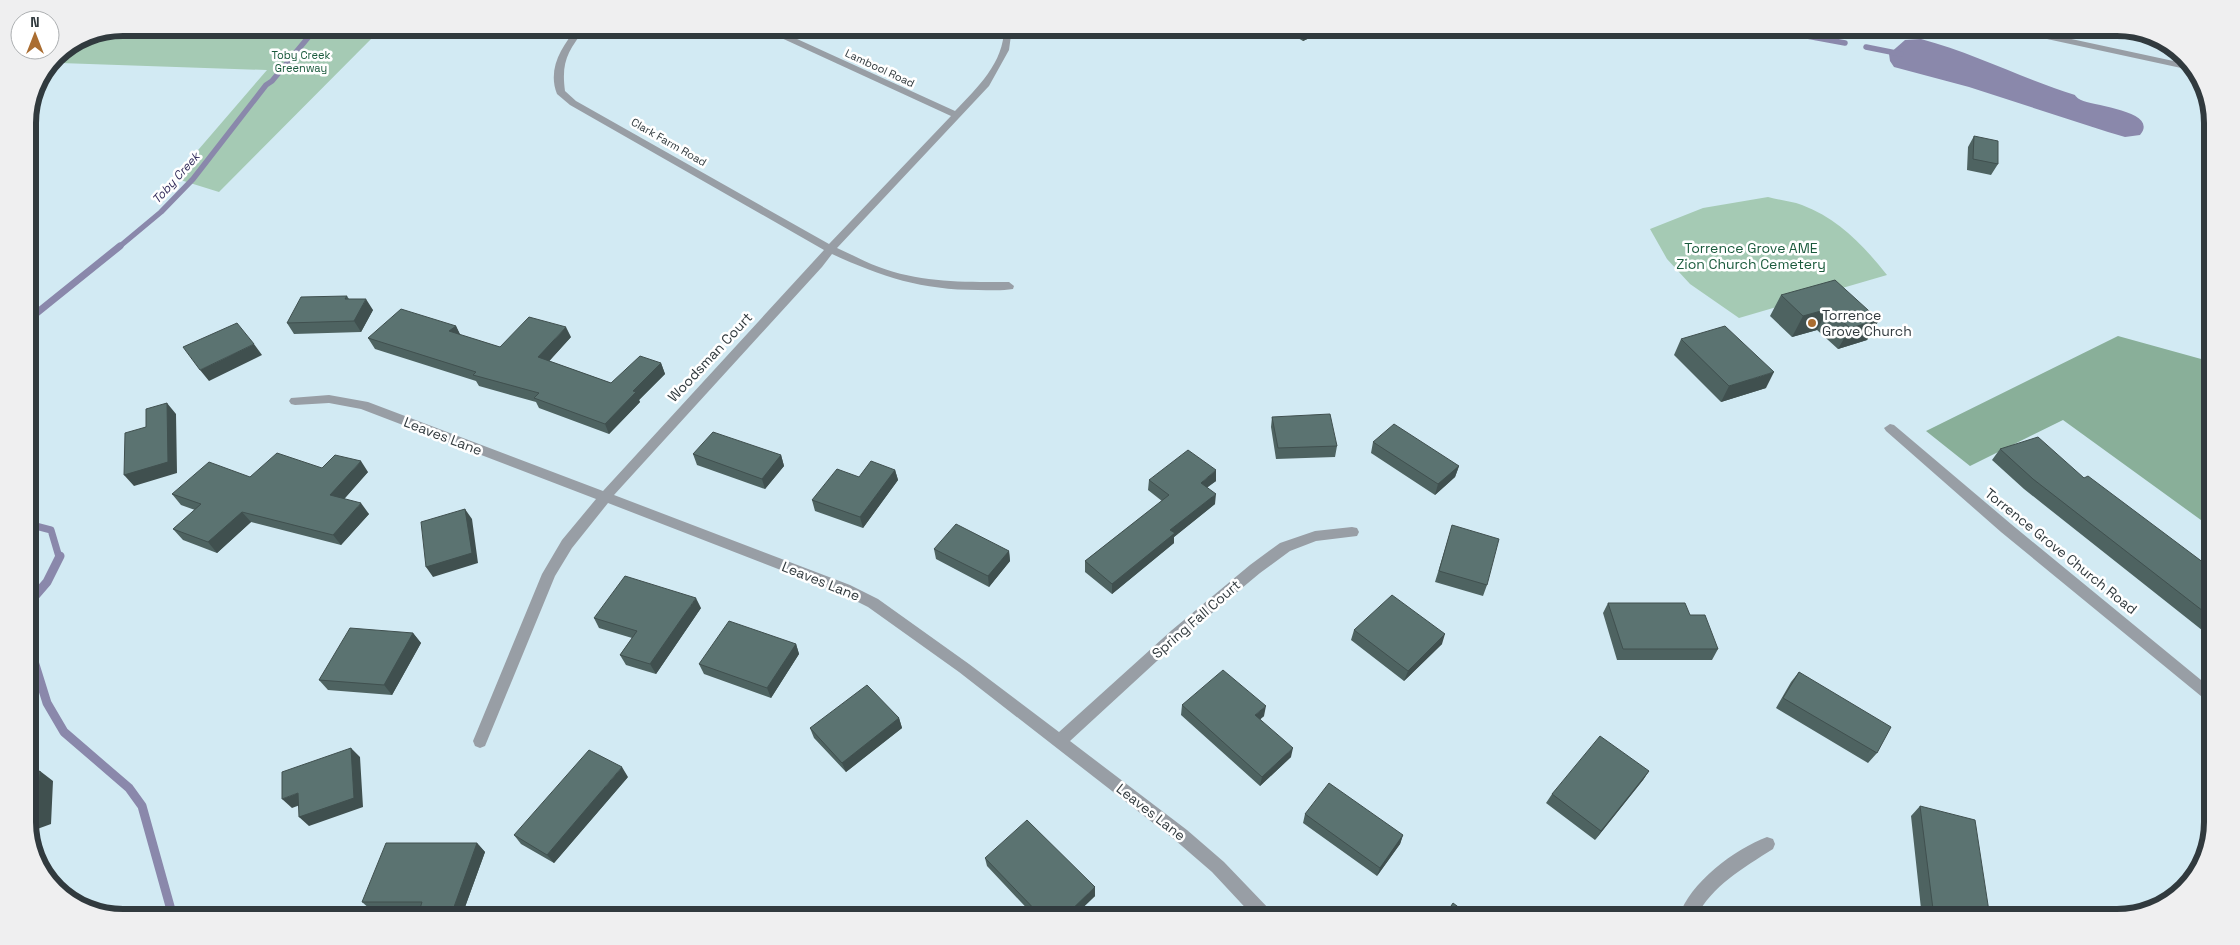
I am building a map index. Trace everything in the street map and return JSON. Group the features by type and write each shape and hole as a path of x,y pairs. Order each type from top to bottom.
{"street":[{"name":"Clark Farm Road","path":"575,36 560,55 558,74 560,92 573,103 830,249"},
{"name":"Lambool Road","path":"784,36 940,109 958,115"},
{"name":"Woodsman Court","path":"480,741 549,574 567,544 605,498 830,249 986,84 1005,52 1009,36"},
{"path":"2047,36 2181,65"},
{"path":"830,249 876,270 915,281 951,286 1010,286"},
{"name":"Leaves Lane","path":"295,401 321,398 346,400 364,405 845,589 873,604 964,668 1181,835 1218,867 1257,909"},
{"name":"Torrence Grove Church Road","path":"1890,428 2006,528 2204,690"},
{"name":"Spring Fall Court","path":"1059,741 1177,634 1255,569 1285,547 1315,536 1352,532"},
{"path":"1692,909 1697,899 1722,872 1768,844"}],"green space":[{"name":"Toby Creek Greenway","path":"124,36 374,36 219,192 174,178 267,70 61,63 75,51 90,43 106,38"},
{"name":"Torrence Grove AME Zion Church Cemetery","path":"1768,197 1802,205 1839,225 1869,253 1887,275 1739,318 1690,284 1667,259 1650,229 1703,208"},
{"path":"2118,336 2204,360 2204,522 2063,420 1970,466 1926,431"}],"water":[{"path":"1921,39 1960,51 2075,95 2080,100 2133,115 2141,120 2144,127 2140,135 2125,137 1969,87 1894,67 1890,61 1889,54 1905,40"}],"building":[{"path":"1974,136 1998,141 1998,164 1973,159"},
{"path":"1835,280 1879,320 1850,328 1828,309 1803,316 1781,295"},
{"path":"347,296 345,299 366,299 354,321 287,323 301,297"},
{"path":"401,309 456,326 449,331 500,347 529,317 566,327 538,357 611,383 640,356 661,363 633,391 636,392 605,424 534,398 539,393 473,375 476,372 368,338"},
{"path":"237,323 254,344 200,370 183,347"},
{"path":"1725,326 1774,372 1729,386 1681,339"},
{"path":"167,403 168,462 124,475 125,433 146,427 146,409"},
{"path":"1330,414 1337,446 1278,448 1272,417"},
{"path":"1394,424 1459,466 1438,484 1373,442"},
{"path":"713,432 781,455 762,479 693,454"},
{"path":"2038,437 2084,478 2088,476 2204,563 2204,612 2033,479 2000,449"},
{"path":"1188,450 1216,470 1201,483 1216,494 1170,530 1175,533 1112,584 1085,561 1169,495 1149,480"},
{"path":"277,453 322,468 335,455 361,461 330,495 361,503 333,535 242,512 208,542 173,529 201,504 172,494 209,462 250,477"},
{"path":"871,461 895,470 860,517 812,500 837,469 859,477"},
{"path":"465,509 472,553 426,567 421,522"},
{"path":"956,524 1009,551 988,576 934,549"},
{"path":"1452,525 1499,539 1487,585 1439,571"},
{"path":"625,576 696,598 650,664 620,655 637,631 594,618"},
{"path":"1392,595 1445,634 1408,671 1354,630"},
{"path":"1608,603 1685,603 1690,615 1705,615 1718,649 1623,649"},
{"path":"729,621 796,644 767,688 699,664"},
{"path":"350,628 413,633 384,685 319,680"},
{"path":"1223,670 1266,706 1255,715 1293,748 1262,777 1182,705"},
{"path":"1799,672 1891,727 1877,753 1783,698"},
{"path":"867,685 899,718 842,763 810,728"},
{"path":"1600,736 1649,771 1601,831 1552,794"},
{"path":"351,748 354,798 299,817 298,793 282,799 282,772"},
{"path":"589,750 622,767 547,855 514,835"},
{"path":"40,771 38,815 36,816 36,773"},
{"path":"1329,783 1403,835 1380,868 1305,814"},
{"path":"1920,806 1975,820 1989,909 1933,909"},
{"path":"1027,820 1095,887 1072,909 1034,909 985,858"},
{"path":"386,843 477,843 453,909 420,909 422,902 362,902"},
{"path":"1453,903 1461,909 1449,909"}],"waterway":[{"name":"Toby Creek","path":"119,247 161,212 193,179 266,85 272,81 309,36"},
{"path":"1807,36 1845,43"},
{"path":"1866,47 1901,54"},
{"name":"Toby Creek","path":"36,314 120,246"},
{"name":"Toby Creek","path":"36,526 51,530 59,557"},
{"name":"Toby Creek","path":"36,595 47,582 60,556"},
{"path":"36,668 47,703 64,732 129,788 142,806 171,909"}],"place":[{"name":"Torrence Grove Church","path":"1812,323"}]}
